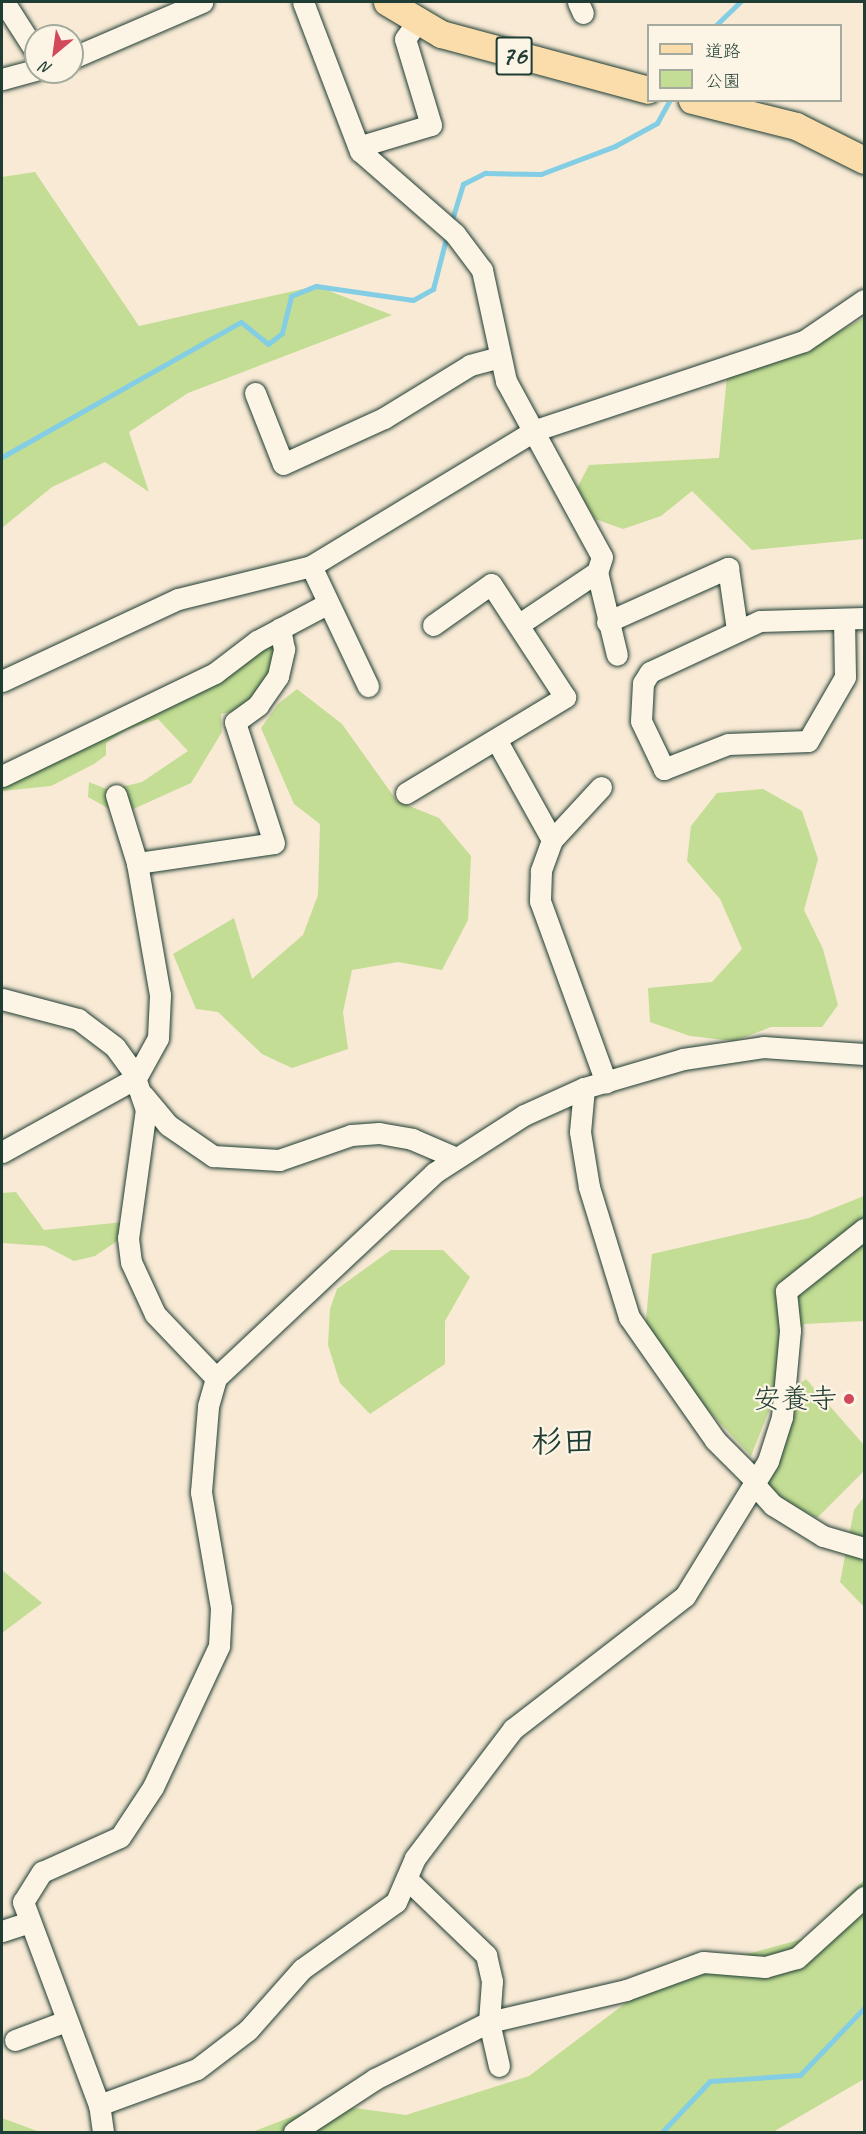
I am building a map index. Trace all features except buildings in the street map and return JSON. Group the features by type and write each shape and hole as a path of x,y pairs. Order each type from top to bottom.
{"main road":[{"name":"76","path":"387,2 417,22 479,46 647,90"},
{"path":"700,102 796,126 864,160"}],"street":[{"path":"4,2 24,33"},
{"path":"84,53 202,2"},
{"path":"303,2 361,146 471,249 482,270 497,358 602,556 597,572 607,622 617,655"},
{"path":"361,146 431,125 405,39 417,22"},
{"path":"2,79 24,73"},
{"path":"2,681 178,599 312,566 536,430 804,341 864,300"},
{"path":"255,393 283,464 384,418 470,365 497,358"},
{"path":"312,566 327,604 368,686"},
{"path":"607,622 728,568 737,630"},
{"path":"521,622 597,572"},
{"path":"406,793 566,697 521,622 491,584 433,625"},
{"path":"2,776 215,673 280,628 327,604"},
{"path":"854,618 845,677 808,741 728,744 664,769 641,720 643,683 650,672 760,621 854,618"},
{"path":"137,863 274,843 235,722 258,705 278,676 280,628"},
{"path":"496,741 552,840"},
{"path":"601,787 552,840 541,871 540,901 606,1082"},
{"path":"116,795 137,863 160,994 158,1038 138,1085 145,1133 128,1238 131,1262 155,1314 216,1378"},
{"path":"2,999 78,1020 115,1047 138,1085 168,1125 213,1156 279,1160 351,1135 379,1133 412,1139 454,1157"},
{"path":"103,2133 99,2105 23,1902 42,1872 92,1853 126,1827 153,1787 219,1646 221,1608 201,1492 208,1406 216,1378 454,1157 492,1131 584,1088 683,1059 763,1047 864,1054"},
{"path":"2,1152 138,1085"},
{"path":"584,1088 580,1132 589,1187 629,1317 715,1440 773,1505 823,1536 864,1548"},
{"path":"99,2105 197,2069 223,2050 302,1969 396,1902 415,1858 513,1729 685,1596 754,1482 782,1417 790,1330 786,1291 864,1229"},
{"path":"407,1879 486,1955 492,1981 489,2022 499,2066"},
{"path":"294,2133 375,2079 489,2022 626,1990 703,1962 765,1967 797,1958 864,1897"},
{"path":"2,1931 30,1922"},
{"path":"15,2040 66,2021"}],"green space":[{"path":"35,172 139,326 316,286 392,315 188,393 129,432 149,492 105,462 52,487 2,528 2,177"},
{"path":"864,318 864,539 752,550 692,491 661,516 623,529 595,519 577,488 589,465 719,458 727,376 802,352"},
{"path":"260,642 281,653 251,708 221,714 222,732 191,783 120,815 88,797 89,782 109,790 142,782 188,751 158,719 126,730 106,743 106,755 94,764 51,786 2,791 9,770"},
{"path":"297,689 342,724 397,801 439,818 471,856 468,920 442,970 398,962 352,970 343,1012 348,1049 292,1068 262,1054 218,1012 196,1009 173,954 234,918 252,979 303,935 318,895 320,824 294,804 261,728 278,704"},
{"path":"763,789 802,811 818,859 804,910 823,949 838,1005 822,1027 771,1027 734,1041 690,1036 650,1022 648,988 712,982 742,949 720,899 687,861 691,826 717,793"},
{"path":"16,1192 44,1230 124,1222 117,1241 95,1256 74,1261 45,1246 2,1243 2,1193"},
{"path":"864,1196 864,1321 804,1324 751,1456 644,1342 652,1254 809,1218"},
{"path":"391,1250 443,1250 470,1277 445,1321 445,1364 370,1414 340,1383 328,1345 330,1309 337,1289"},
{"path":"806,1379 864,1445 864,1471 817,1518 753,1483 788,1393"},
{"path":"864,1497 864,1607 840,1582 854,1510"},
{"path":"2,1570 42,1603 2,1633"},
{"path":"864,1880 864,2079 773,2132 252,2132 325,2104 406,2115 529,2076 659,1978 806,1938"},
{"path":"2,2118 40,2132 2,2132"}],"waterway":[{"path":"717,24 740,2"},
{"path":"451,223 463,184 485,173 541,174 615,146 657,123 669,102"},
{"path":"2,457 241,322 268,344 282,333 291,296 316,286 413,300 433,289 447,235"},
{"path":"662,2132 710,2081 800,2075 864,2008"}],"place":[{"name":"安養寺","path":"849,1399"}],"district":[{"name":"杉田","path":"563,1442"}]}
